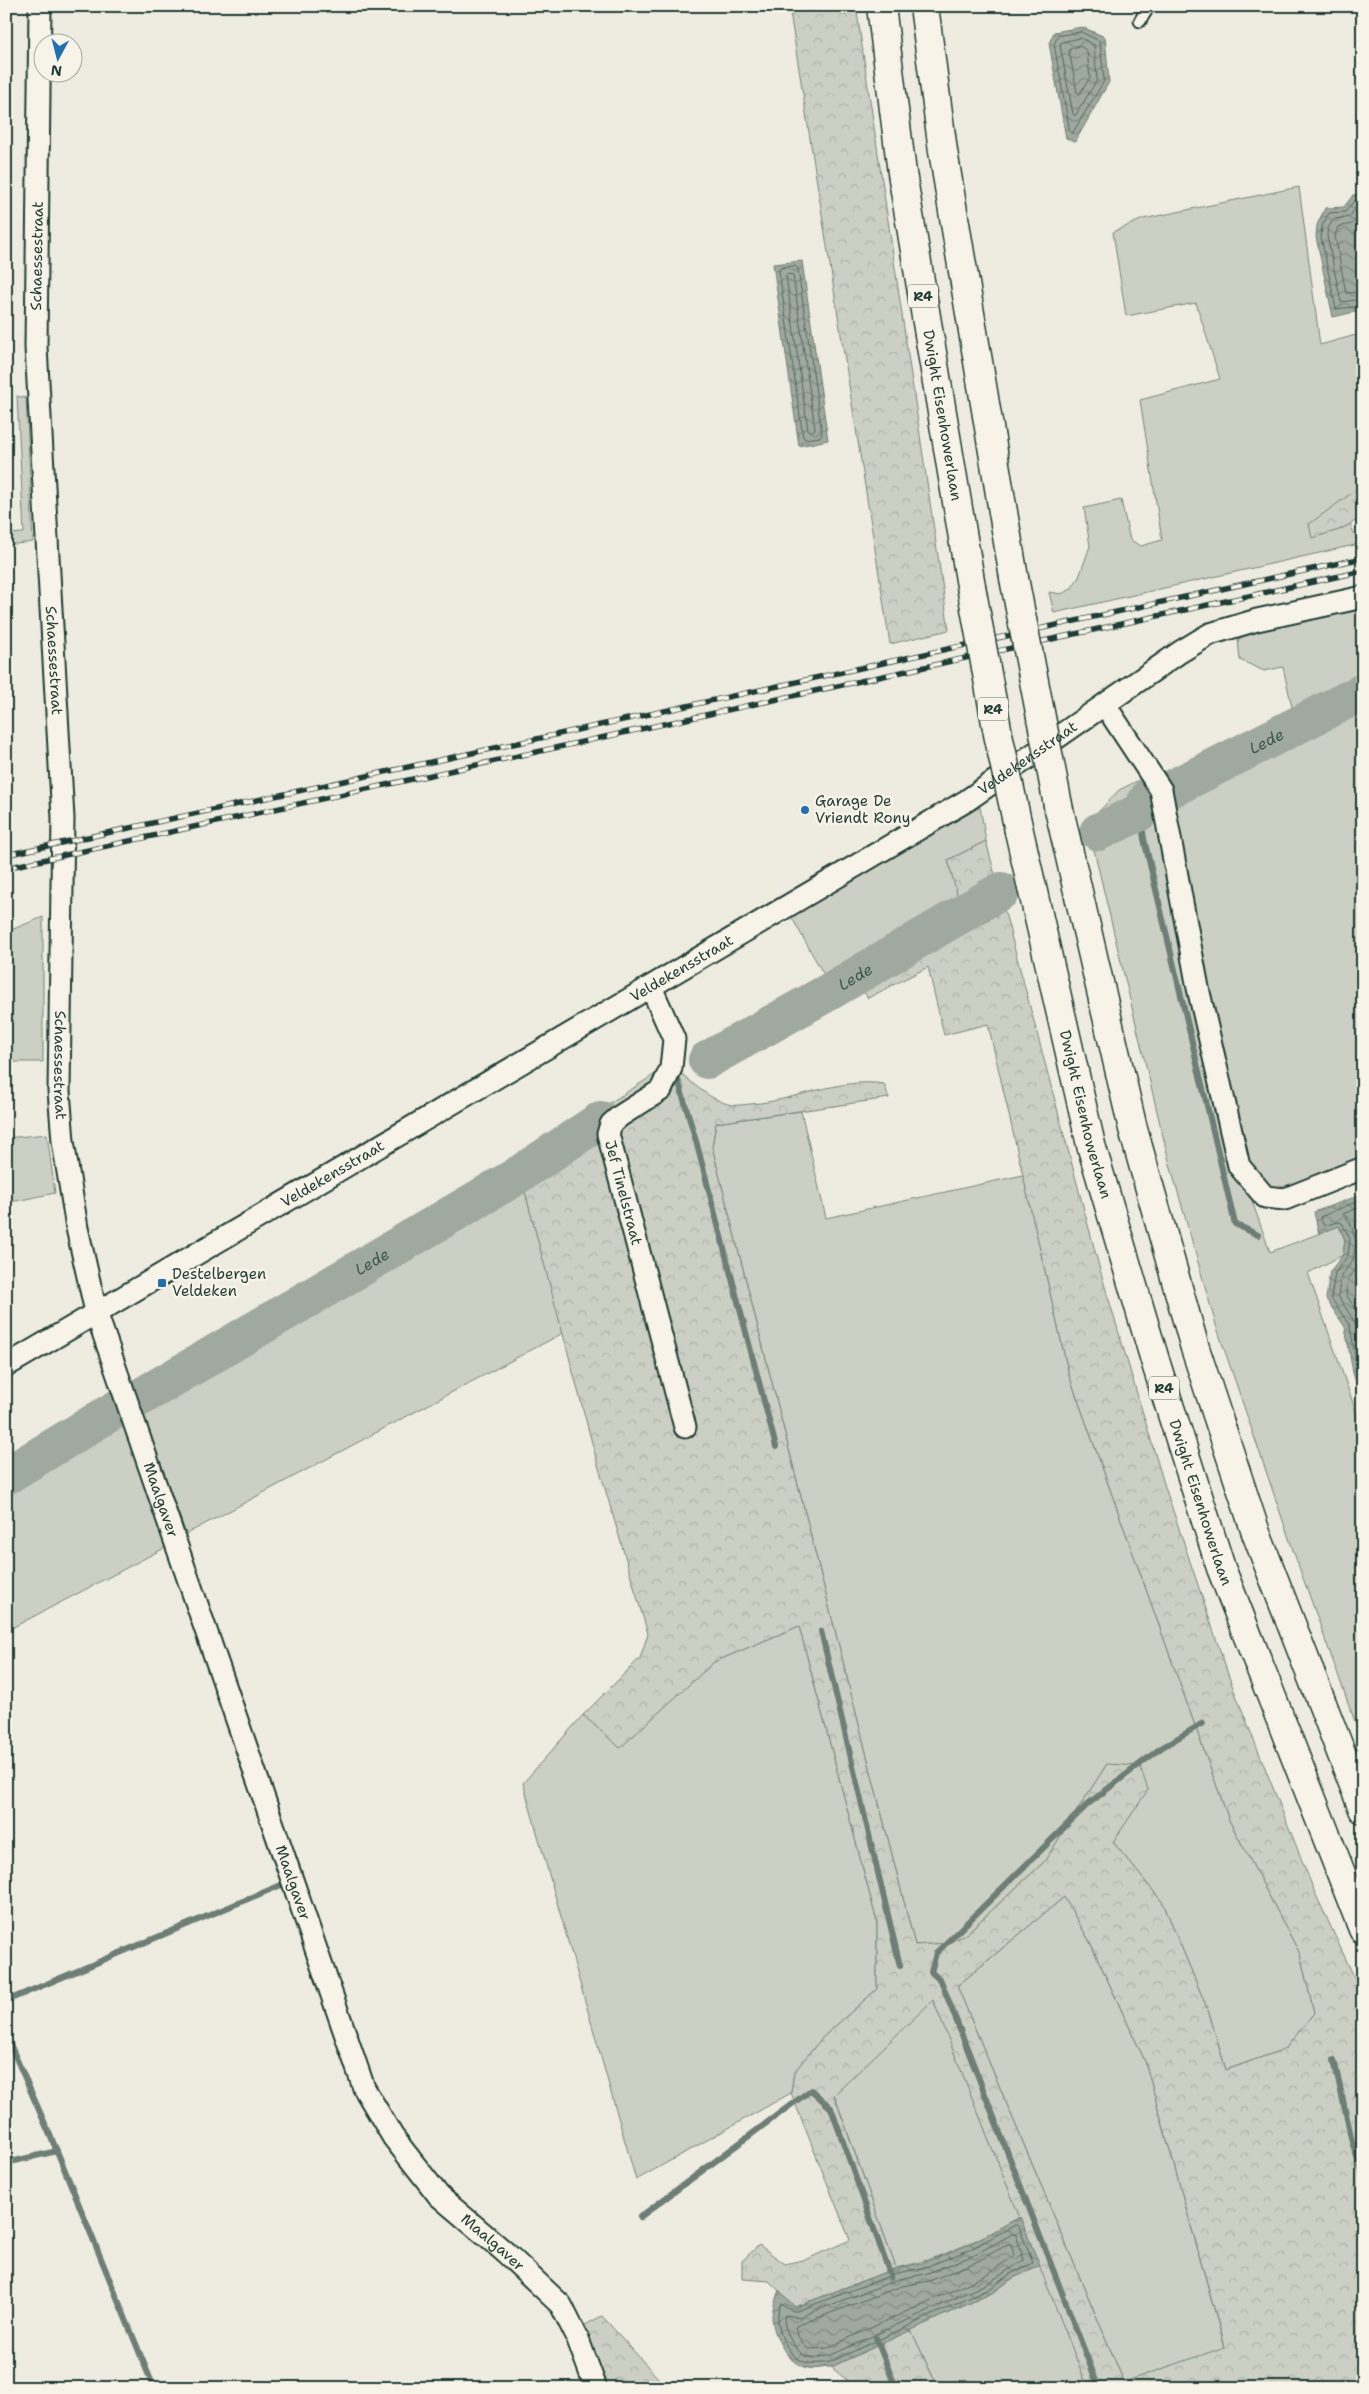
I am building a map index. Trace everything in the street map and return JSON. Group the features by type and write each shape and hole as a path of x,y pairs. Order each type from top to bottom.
{"highway":[{"name":"Dwight Eisenhowerlaan","path":"881,6 902,173 971,586 998,734 1091,1145 1157,1367 1221,1568 1363,1929"},
{"path":"924,6 943,151 1014,578 1058,805 1133,1129 1195,1348 1256,1533 1363,1809"}],"street":[{"name":"Schaessestraat","path":"40,6 36,347 63,818 58,1091 63,1141 76,1228 96,1312"},
{"name":"Veldekensstraat","path":"6,1366 966,801 1180,652 1210,634 1256,620 1363,597"},
{"path":"1106,705 1161,790 1196,979 1239,1166 1265,1197 1286,1199 1363,1168"},
{"name":"Jef Tinelstraat","path":"651,988 674,1039 671,1068 662,1090 620,1116 611,1124 608,1134 685,1426"},
{"name":"Maalgaver","path":"96,1312 364,2088 393,2137 439,2196 506,2253 561,2305 577,2338 596,2388"}],"lane":[{"path":"1140,21 1149,6"}],"green space":[{"path":"789,6 856,6 949,630 890,644"},
{"path":"1299,187 1320,345 1363,333 1363,485 1309,525 1339,530 1350,524 1359,544 1054,613 1049,592 1061,594 1071,589 1079,577 1090,546 1084,508 1121,500 1130,540 1141,546 1162,540 1140,400 1220,379 1196,303 1126,316 1113,232 1143,219"},
{"path":"17,396 26,398 33,542 6,545 6,534 24,533"},
{"path":"1363,485 1363,517 1339,530 1312,538 1309,524"},
{"path":"1363,605 1363,1158 1252,1201 1270,1252 1339,1226 1345,1240 1343,1255 1308,1273 1363,1432 1363,1744 1294,1553 1216,1325 1169,1161 1093,846 1089,822 1119,790 1143,778 1300,743 1283,667 1264,671 1240,660 1238,640 1248,631"},
{"path":"980,807 986,841 948,860 962,910 828,982 791,916"},
{"path":"986,841 1100,1270 1165,1487 1230,1680 1315,1893 1363,1996 1363,2388 1088,2388 933,2000 834,2095 896,2268 795,2307 769,2281 742,2279 742,2261 759,2245 785,2264 807,2259 850,2240 791,2093 794,2072 822,2038 877,1989 877,1922 799,1626 714,1662 620,1748 583,1715 640,1658 648,1634 596,1458 517,1162 671,1064 707,1094 715,1099 734,1105 784,1099 834,1086 867,1083 884,1084 889,1098 716,1123 712,1147 915,1945 948,1943 965,1935 1044,1862 1107,1764 1140,1766 1148,1790 1113,1842 1163,1903 1209,2013 1226,2070 1285,2049 1314,2013 1300,1954 1229,1820 1069,1375 988,1024 944,1035 928,967 868,998 849,971 961,910 948,860","holes":["1064,1897 1090,1942 1145,2061 1225,2347 1124,2382 957,1986"]},
{"path":"43,917 43,1062 6,1062 6,932"},
{"path":"801,1111 826,1218 1023,1175 1069,1375 1229,1820 1300,1954 1314,2013 1285,2049 1226,2070 1209,2013 1163,1903 1113,1842 1129,1816 1107,1764 1044,1862 965,1935 948,1943 915,1945 712,1147 716,1123"},
{"path":"47,1134 55,1193 6,1203 6,1138"},
{"path":"517,1162 563,1333 186,1534 132,1383"},
{"path":"115,1400 172,1544 6,1631 6,1466"},
{"path":"799,1626 877,1922 877,1989 822,2038 794,2072 791,2093 636,2180 523,1783 583,1715 620,1747 714,1662"},
{"path":"1064,1897 1090,1942 1145,2061 1225,2348 1124,2382 957,1986"},
{"path":"933,1999 1020,2217 944,2254 896,2268 834,2094"},
{"path":"1040,2266 1088,2388 938,2388 911,2330 994,2292 1013,2278"},
{"path":"602,2316 667,2388 610,2388 581,2327"},
{"path":"911,2330 938,2388 856,2388 831,2367"}],"water":[{"path":"1082,27 1105,37 1109,82 1075,142 1066,138 1049,43 1054,32"},
{"path":"1363,194 1363,310 1333,317 1316,237 1317,225 1325,208 1344,207 1353,195"},
{"path":"802,261 828,440 799,446 773,264"},
{"path":"1363,1194 1363,1402 1353,1373 1345,1327 1326,1299 1330,1271 1343,1255 1345,1240 1339,1226 1319,1234 1314,1212"},
{"path":"1020,2217 1040,2266 1013,2278 994,2292 831,2367 814,2369 801,2366 788,2356 775,2333 772,2317 773,2307 779,2290 795,2307 896,2268 922,2263 968,2245"}],"waterway":[{"name":"Lede","path":"1169,790 1363,692"},
{"name":"Lede","path":"1098,832 1140,812 1151,794"},
{"path":"1140,812 1144,839 1235,1224 1258,1235"},
{"name":"Lede","path":"707,1060 827,993 1001,891"},
{"path":"677,1076 696,1141 776,1447"},
{"name":"Lede","path":"139,1398 512,1179 601,1120"},
{"name":"Lede","path":"6,1476 118,1408"},
{"path":"821,1631 900,1966"},
{"path":"1099,2388 941,1981 931,1972 936,1953 1088,1804 1161,1748 1203,1723"},
{"path":"6,2001 281,1885"},
{"path":"6,2035 57,2151 154,2388"},
{"path":"1334,2060 1352,2141 1363,2177"},
{"path":"640,2217 811,2090 831,2108 891,2277"},
{"path":"6,2163 57,2151"},
{"path":"876,2338 896,2388"}],"railway":[{"path":"6,855 1363,558"},
{"path":"6,868 1363,571"}],"place":[{"name":"Garage De Vriendt Rony","path":"805,810"},
{"name":"Destelbergen Veldeken","path":"162,1283"}]}
